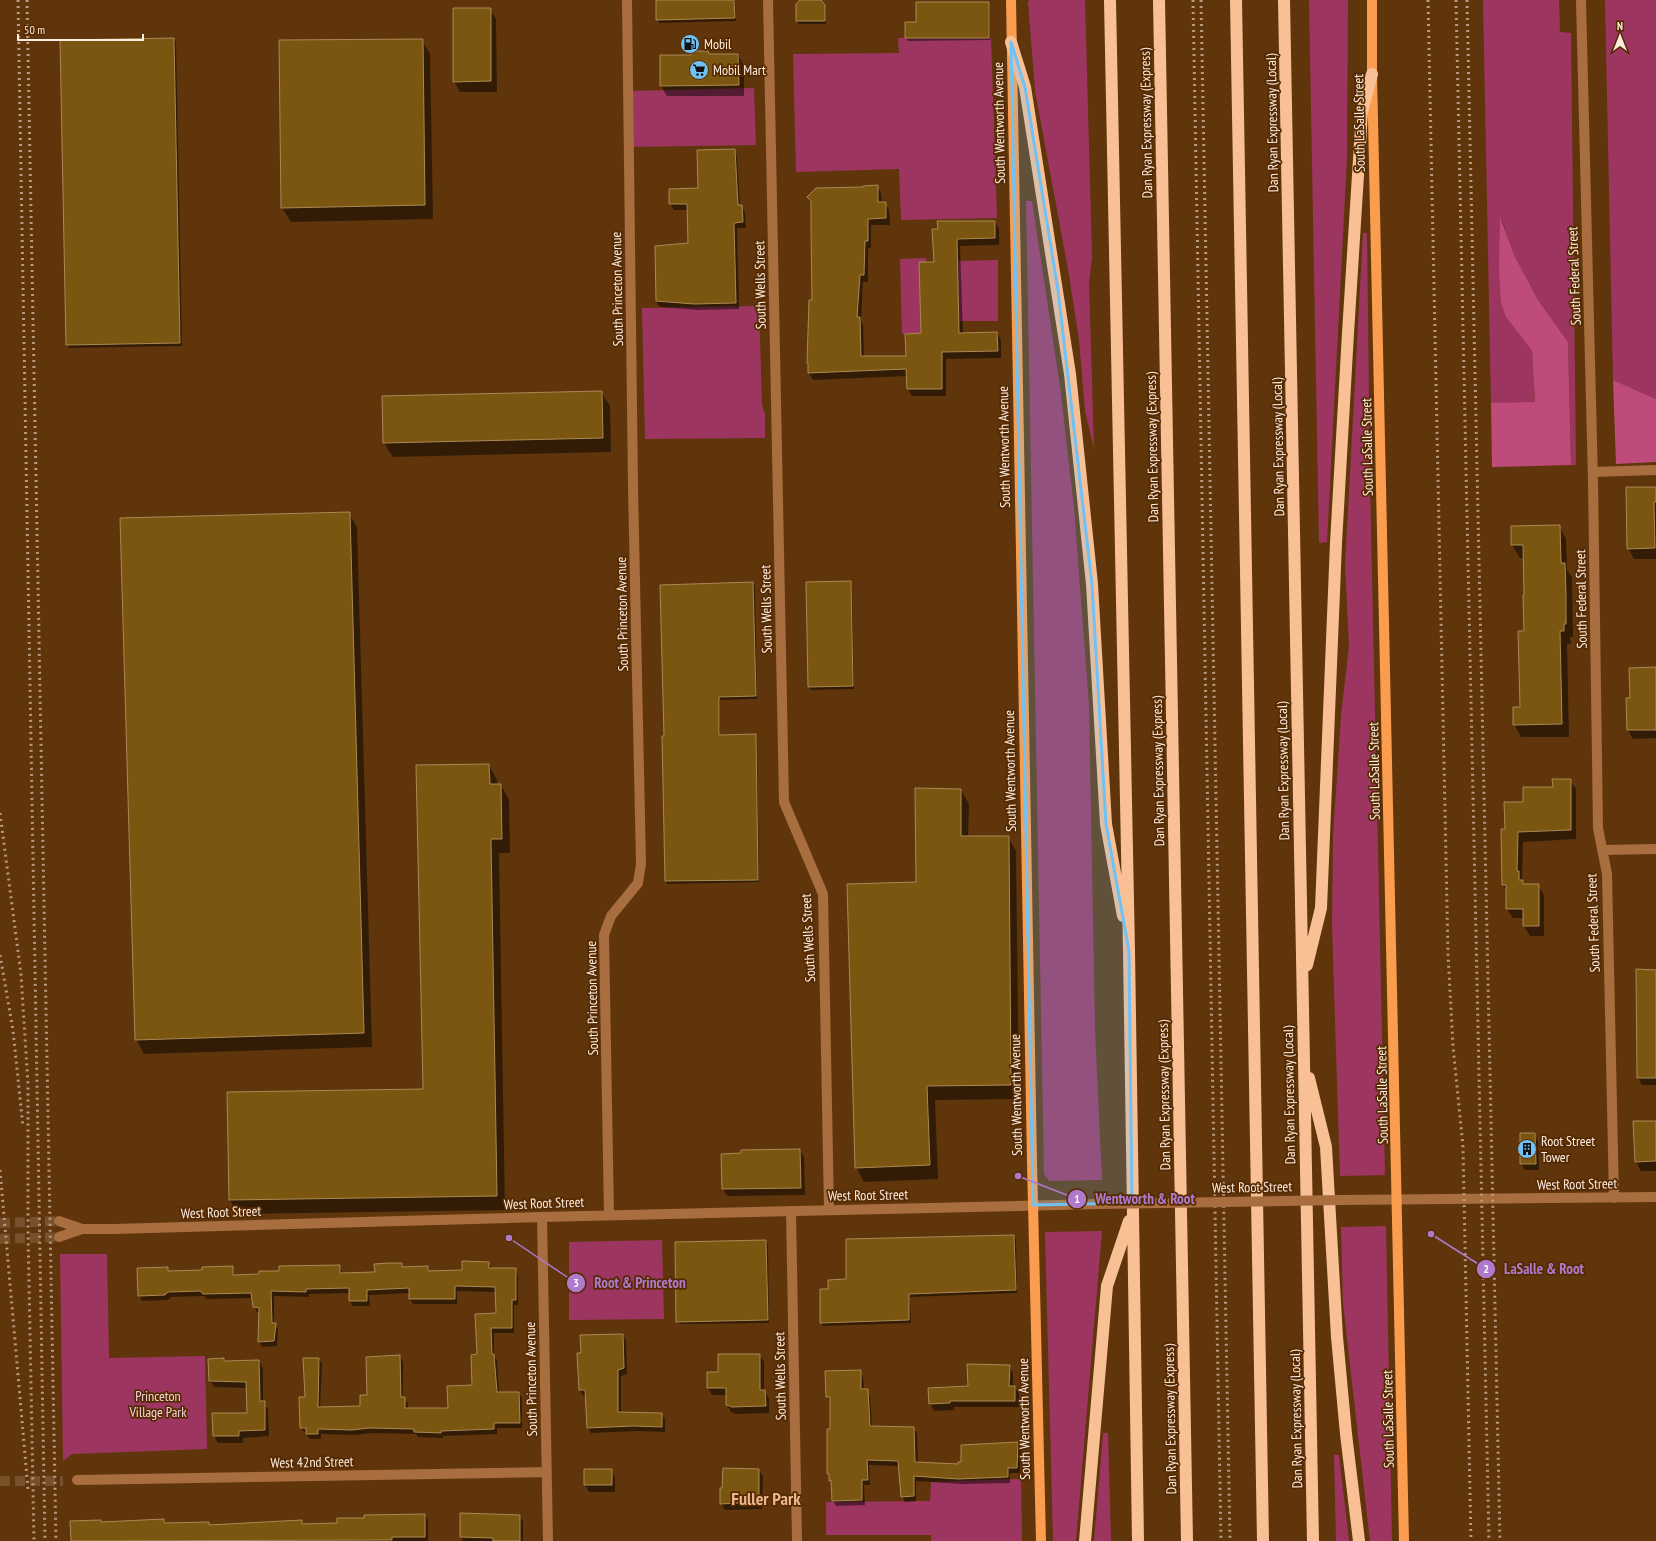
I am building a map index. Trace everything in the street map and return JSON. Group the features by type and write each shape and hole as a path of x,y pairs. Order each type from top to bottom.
{"highway":[{"path":"1110,0 1129,951 1138,1541"},
{"name":"Dan Ryan Expressway (Express)","path":"1159,0 1187,1541"},
{"path":"1236,0 1264,1541"},
{"name":"Dan Ryan Expressway (Local)","path":"1284,0 1313,1541"},
{"path":"1011,42 1025,87 1070,374 1092,584 1106,824 1129,951"},
{"path":"1302,982 1321,908 1336,542 1348,333 1362,112 1372,74"},
{"path":"1304,1058 1326,1147 1337,1337 1346,1434 1359,1541"},
{"path":"1085,1541 1107,1286 1132,1212"}],"main road":[{"name":"South Wentworth Avenue","path":"1011,0 1033,1205 1041,1541"},
{"name":"South LaSalle Street","path":"1372,0 1372,74 1398,1199 1404,1541"}],"street":[{"name":"South Princeton Avenue","path":"609,1215 604,935 611,916 638,883 641,864 633,482 627,0"},
{"name":"South Wells Street","path":"768,0 784,802 823,894 829,1210"},
{"name":"South Federal Street","path":"1581,0 1593,472 1598,828 1606,874 1614,1198"},
{"path":"1593,472 1656,470"},
{"path":"1602,850 1656,849"},
{"name":"West Root Street","path":"59,1222 82,1229 1033,1205 1398,1199 1656,1197"},
{"name":"South Wells Street","path":"791,1211 797,1541"},
{"name":"South Princeton Avenue","path":"542,1217 548,1541"},
{"name":"West Root Street","path":"60,1237 82,1229"},
{"name":"West 42nd Street","path":"77,1480 547,1472"}],"highlighted area":[{"path":"1011,42 1025,87 1058,290 1092,584 1106,824 1129,951 1132,1203 1033,1205"}],"green space":[{"path":"1030,0 1085,0 1092,257 1089,283 1094,449 1085,411 1079,340 1068,269 1035,91 1028,2"},
{"path":"1309,0 1348,0 1347,158 1327,542 1319,543"},
{"path":"1483,0 1559,0 1560,32 1571,33 1576,465 1571,465 1568,342 1538,300 1515,257 1501,218 1506,317 1532,351 1535,403 1491,403"},
{"path":"1605,0 1656,0 1656,399 1613,380"},
{"path":"898,38 991,38 997,218 901,220 899,169 796,172 793,54 899,53"},
{"path":"754,88 756,145 629,147 628,91"},
{"path":"1026,201 1032,201 1060,386 1074,508 1089,705 1095,1030 1102,1180 1049,1181 1044,1174"},
{"path":"1363,233 1367,233 1370,483 1385,1175 1340,1176 1332,926 1333,836 1341,716 1349,646 1345,566"},
{"path":"926,258 926,262 919,262 921,333 902,334 900,259"},
{"path":"998,260 998,321 959,321 957,261"},
{"path":"759,306 762,405 765,414 765,438 645,439 642,308"},
{"path":"1386,1226 1392,1541 1370,1541 1343,1303 1341,1227"},
{"path":"1102,1231 1076,1541 1053,1541 1045,1232"},
{"path":"662,1240 664,1319 569,1320 569,1242"},
{"name":"Princeton Village Park","path":"60,1254 107,1254 109,1358 205,1356 207,1449 72,1454 63,1461"},
{"path":"1103,1433 1108,1433 1111,1541 1094,1541"},
{"path":"1334,1455 1339,1455 1349,1541 1336,1541"},
{"path":"1021,1479 1022,1541 931,1541 931,1535 826,1535 826,1502 930,1501 931,1482"}],"shaded area":[{"path":"1500,217 1515,257 1538,300 1568,342 1571,465 1492,467 1491,403 1535,402 1532,351 1506,317 1501,302 1499,269"},
{"path":"1613,380 1656,399 1656,462 1616,464"}],"building":[{"path":"656,0 734,0 735,18 656,20"},
{"path":"800,0 821,0 825,5 825,21 796,21 796,4"},
{"path":"916,2 989,2 989,38 905,38 905,22 916,22"},
{"path":"453,8 491,8 491,81 453,82"},
{"path":"174,38 180,343 66,345 60,40"},
{"path":"423,39 425,205 281,208 279,40"},
{"name":"Mobil Mart","path":"691,51 708,51 709,54 738,54 739,85 660,86 660,55 691,55"},
{"path":"735,149 738,205 742,205 743,222 734,223 736,303 694,304 656,301 655,246 688,243 687,204 669,204 669,189 698,188 697,150"},
{"path":"878,185 878,202 886,202 886,218 868,219 868,241 865,241 864,275 860,275 857,317 860,317 861,356 906,356 905,334 921,333 919,262 934,262 932,229 938,229 937,221 995,221 995,238 957,239 959,333 997,332 998,351 942,352 942,389 907,389 906,369 808,373 809,300 812,300 811,201 807,197 816,188 863,187"},
{"path":"602,391 603,438 383,443 382,396"},
{"path":"1626,487 1656,487 1656,502 1654,502 1655,548 1627,549"},
{"path":"350,512 364,1033 135,1040 120,518"},
{"path":"1560,525 1561,563 1565,563 1566,594 1566,624 1564,624 1564,631 1560,631 1562,724 1513,725 1513,707 1520,707 1518,631 1524,631 1524,595 1523,545 1511,545 1511,526"},
{"path":"851,581 853,686 808,687 806,582"},
{"path":"753,582 756,696 719,697 719,735 756,734 758,880 665,881 662,736 664,736 660,585"},
{"path":"1656,667 1656,730 1627,730 1626,698 1630,698 1629,668"},
{"path":"489,764 490,784 501,784 502,839 491,839 497,1196 229,1200 227,1092 423,1089 416,765"},
{"path":"1552,779 1571,779 1571,830 1518,832 1517,871 1519,871 1519,880 1523,880 1523,884 1539,884 1539,926 1523,926 1523,909 1506,909 1506,885 1502,885 1501,829 1505,829 1504,802 1523,802 1523,787 1553,787"},
{"path":"915,788 961,789 961,836 1009,836 1011,1085 927,1086 930,1165 855,1168 847,884 916,882"},
{"path":"1636,969 1656,970 1656,1078 1637,1078"},
{"path":"1633,1121 1656,1121 1656,1161 1635,1162"},
{"name":"Root Street Tower","path":"1520,1133 1535,1133 1536,1164 1520,1164"},
{"path":"800,1149 801,1188 722,1189 721,1154 741,1153 741,1150"},
{"path":"1014,1235 1016,1290 909,1294 909,1320 820,1323 820,1289 828,1289 828,1280 846,1279 846,1239"},
{"path":"766,1240 768,1320 676,1322 675,1242"},
{"path":"462,1261 489,1262 489,1268 516,1268 516,1300 512,1300 512,1328 491,1328 492,1354 494,1354 497,1392 519,1392 520,1423 494,1423 494,1429 441,1431 441,1433 414,1432 414,1429 369,1428 352,1430 318,1429 318,1434 306,1434 306,1428 300,1428 299,1397 305,1397 303,1358 319,1358 318,1407 360,1406 360,1395 367,1395 366,1357 400,1355 401,1397 405,1397 405,1408 448,1408 447,1386 472,1385 471,1355 477,1354 475,1314 496,1313 495,1287 455,1286 455,1299 409,1299 409,1288 367,1290 367,1301 349,1301 349,1288 306,1289 306,1292 271,1291 272,1323 276,1323 274,1341 258,1342 259,1308 253,1307 251,1293 203,1294 200,1291 168,1292 165,1295 138,1296 137,1268 168,1267 168,1271 202,1270 202,1267 233,1266 233,1275 259,1274 259,1271 279,1271 279,1266 340,1265 340,1273 375,1272 374,1264 389,1263 402,1263 402,1267 428,1266 428,1271 462,1270"},
{"path":"623,1334 624,1368 618,1370 618,1412 662,1413 662,1427 634,1426 587,1428 585,1390 579,1390 577,1353 581,1353 580,1335"},
{"path":"718,1354 760,1354 760,1390 765,1390 766,1406 731,1407 726,1405 726,1388 707,1388 707,1372 718,1372"},
{"path":"224,1358 224,1361 259,1360 260,1401 265,1401 265,1430 239,1431 239,1436 213,1436 212,1413 247,1413 246,1382 209,1381 208,1359"},
{"path":"967,1364 1010,1365 1009,1386 1015,1386 1015,1401 950,1401 950,1403 929,1404 928,1388 968,1386"},
{"path":"861,1370 861,1389 868,1389 870,1426 914,1427 915,1462 958,1464 958,1462 961,1462 961,1445 1018,1442 1017,1468 1008,1468 1008,1477 958,1479 914,1476 914,1496 901,1497 898,1461 867,1460 868,1480 862,1480 862,1500 832,1501 831,1480 829,1481 829,1474 827,1474 827,1429 830,1429 830,1397 826,1397 825,1371"},
{"path":"723,1468 759,1469 759,1502 720,1504 720,1488 722,1488"},
{"path":"584,1469 612,1469 612,1485 584,1485"},
{"path":"460,1513 520,1515 520,1541 493,1541 493,1538 460,1537"},
{"path":"425,1514 425,1537 392,1537 392,1540 71,1541 70,1521 101,1520 101,1522 164,1519 164,1523 209,1522 209,1525 302,1520 302,1524 337,1523 337,1518 364,1518 364,1515"}],"tunnel":[{"path":"0,1223 59,1221"},
{"path":"0,1239 59,1237"},
{"path":"0,1481 63,1481"}],"railway":[{"path":"18,0 45,1541"},
{"path":"27,0 56,1541"},
{"path":"1193,0 1221,1541"},
{"path":"1201,0 1230,1541"},
{"path":"1428,0 1448,954 1453,1046 1463,1147 1471,1541"},
{"path":"1456,0 1489,1541"},
{"path":"1467,0 1500,1541"},
{"path":"0,813 21,974 28,1085 28,1230 34,1541"},
{"path":"0,955 13,1030 23,1127"},
{"path":"0,1170 28,1489"}],"place":[{"name":"Mobil","path":"690,44"},
{"name":"Mobil Mart","path":"699,70"},
{"name":"Root Street Tower","path":"1527,1149"},
{"name":"Wentworth & Root","path":"1018,1176"},
{"name":"LaSalle & Root","path":"1431,1234"},
{"name":"Root & Princeton","path":"509,1238"}],"district":[{"name":"Fuller Park","path":"766,1498"}]}
